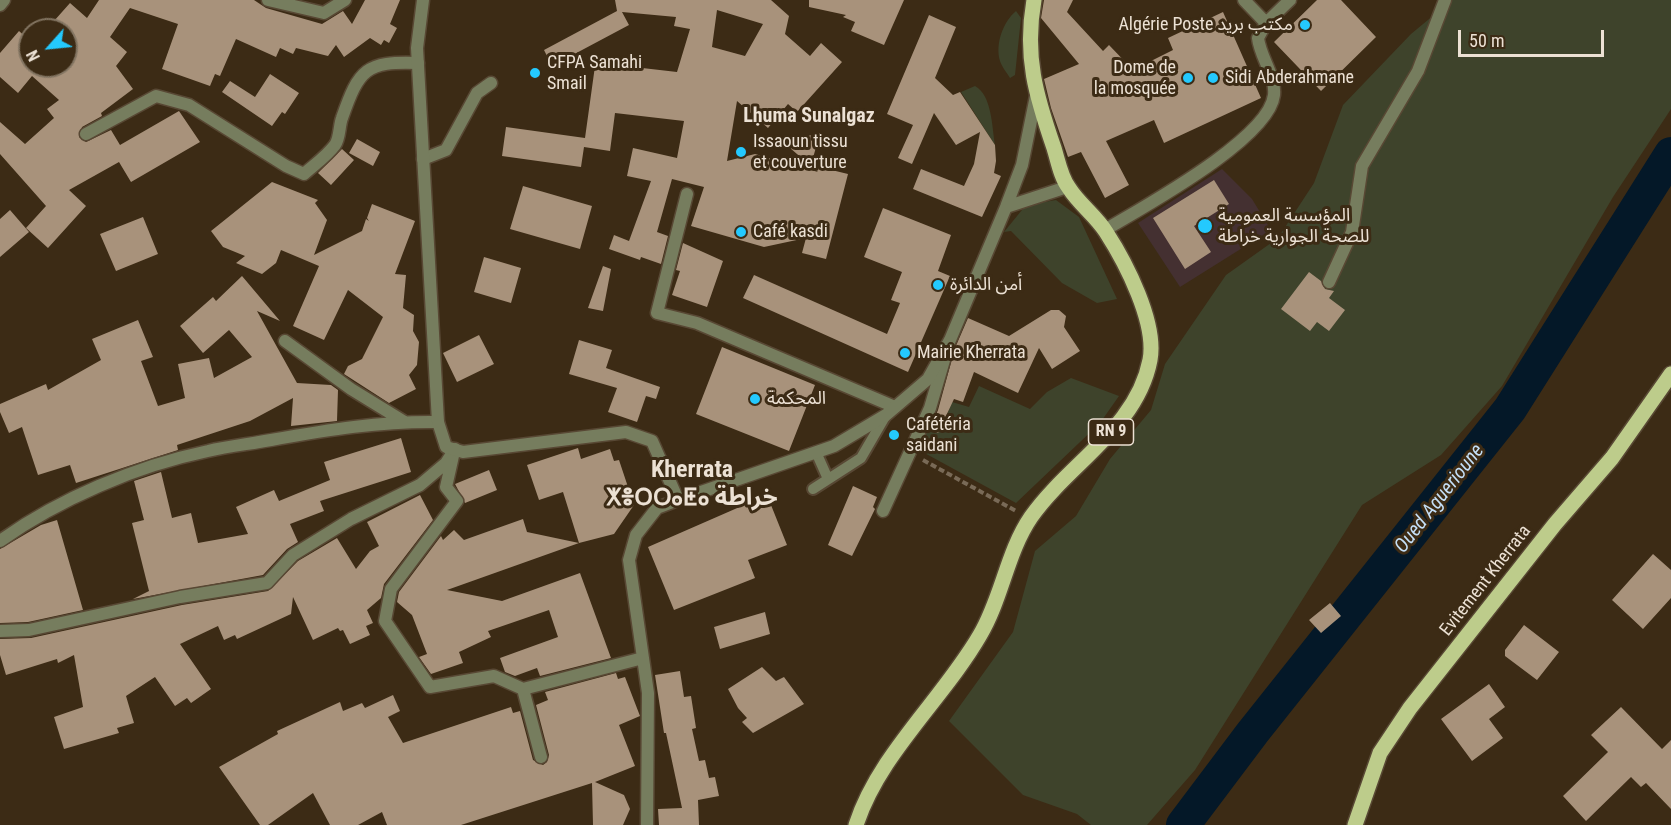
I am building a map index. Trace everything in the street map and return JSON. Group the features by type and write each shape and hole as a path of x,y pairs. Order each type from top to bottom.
{"main road":[{"name":"RN 9","path":"856,825 871,787 980,635 1030,518 1116,427 1139,395 1151,358 1147,320 1141,298 1105,230 1067,187 1036,96 1029,58 1030,23 1034,0"},
{"name":"Evitement Kherrata","path":"1355,825 1380,753 1410,708 1555,524 1612,459 1671,374"}],"street":[{"path":"0,5 4,0"},
{"path":"268,0 324,13 345,0"},
{"path":"423,0 418,63 438,422 446,447 463,452 626,432 652,441 678,500"},
{"path":"1244,0 1266,23"},
{"path":"1105,230 1226,154 1245,138 1269,109 1274,92 1273,83 1258,38 1266,23 1290,0"},
{"path":"1329,282 1353,232 1362,166 1418,71 1445,0"},
{"path":"86,134 156,96 189,105 286,166 304,174 336,144 342,119 357,81 375,64 418,63"},
{"path":"423,159 446,150 477,93 491,83"},
{"path":"883,511 930,408 950,340 1022,165 1036,96"},
{"path":"1006,207 1067,187"},
{"path":"687,194 657,313 697,323 891,411"},
{"path":"646,825 648,693 629,560 636,535 657,508 834,446 891,411 928,379 950,340"},
{"path":"285,341 351,389 403,422"},
{"path":"0,541 24,524 69,499 130,475 207,451 332,429 403,422 438,422"},
{"path":"0,631 29,630 180,597 267,583 293,555 351,519 420,485 446,463 455,449"},
{"path":"455,449 446,487 457,501 392,589 385,621 430,687 494,675 523,689 643,658"},
{"path":"523,689 541,757"}],"lane":[{"path":"813,489 861,458 891,411"},
{"path":"816,452 828,479"}],"path":[{"path":"928,463 1017,511"}],"shaded area":[{"name":"المؤسسة العمومية للصحة الجوارية خراطة","path":"1222,169 1252,199 1271,230 1180,287 1138,223"}],"green space":[{"path":"1452,0 1671,0 1671,109 1613,197 1502,386 1441,455 1362,505 1195,770 1147,825 1091,825 1077,814 1023,795 949,721 1013,632 1035,551 1076,516 1110,459 1151,410 1165,364 1226,275 1278,238 1314,183 1343,105 1411,34"},
{"path":"1016,11 1021,18 1015,75 1010,78 1000,61 999,41 1007,21"},
{"path":"975,86 981,90 988,104 995,145 961,92"},
{"path":"1056,200 1079,217 1117,299 1097,303 1062,283 1011,231 1004,232 1026,205"},
{"path":"1071,378 1119,396 1100,423 1016,503 919,450 929,427 941,430 952,402 969,407 979,386 1030,409 1047,392"}],"building":[{"path":"99,0 254,0 266,8 322,24 343,11 352,24 365,0 400,0 390,24 397,28 389,43 384,40 381,45 370,38 344,57 336,45 328,56 296,48 293,54 280,48 276,57 236,39 220,76 215,74 210,86 162,69 178,24 130,8 110,37 127,52 116,66 133,89 101,113 102,116 82,127 79,137 86,142 111,130 120,145 179,111 200,142 131,182 119,162 69,190 86,206 48,248 26,228 46,206 0,154 0,122 25,144 54,118 47,109 59,100 34,78 78,78 78,18 57,18 70,3 87,18"},
{"path":"615,0 771,0 789,16 785,34 810,56 821,43 842,62 797,112 788,104 768,128 737,101 727,161 755,154 818,172 783,142 820,133 811,165 848,174 826,259 802,253 806,238 764,247 691,226 704,187 672,179 657,232 668,236 661,264 641,257 640,260 609,249 614,235 629,241 651,181 627,176 633,148 677,158 684,121 615,113 610,151 584,147 581,167 502,156 506,127 585,138 595,66 625,70 625,66 677,72 690,29 674,26 676,17 622,12 629,25 552,66 544,50 617,11","holes":["717,10 763,24 745,56 712,47"]},
{"path":"809,0 904,0 884,45 851,31 855,22 843,17 846,15 809,7"},
{"path":"1044,0 1073,0 1067,12 1103,51 1109,45 1133,70 1173,50 1168,38 1223,12 1261,98 1164,143 1154,120 1106,141 1129,185 1105,198 1081,152 1068,157 1051,108 1044,79 1079,64 1041,18"},
{"path":"1317,0 1341,0 1376,37 1321,91 1274,42"},
{"path":"929,15 956,27 935,78 953,95 960,92 995,145 994,173 1001,176 982,217 913,189 921,169 964,186 974,164 980,132 956,145 934,113 912,164 898,158 913,125 887,114"},
{"path":"18,32 18,78 30,78 18,93 0,77 0,53"},
{"path":"270,74 299,93 285,114 282,112 272,126 222,92 230,81 255,97"},
{"path":"357,139 380,152 373,166 349,153"},
{"path":"342,149 354,160 331,185 318,173"},
{"path":"1214,180 1229,204 1194,226 1211,252 1185,269 1153,218"},
{"path":"272,182 318,200 315,203 327,220 314,255 362,231 366,219 369,221 367,218 372,204 415,221 395,274 406,275 403,308 414,315 413,331 419,342 417,365 409,375 416,389 389,403 344,374 348,366 362,359 383,317 348,290 324,340 293,326 319,266 281,250 276,263 262,274 236,263 245,256 223,247 211,231"},
{"path":"523,186 592,206 580,249 510,229"},
{"path":"883,208 951,235 938,271 950,276 908,372 743,298 754,275 887,334 900,303 891,300 902,272 864,257"},
{"path":"10,210 29,232 0,257 0,219"},
{"path":"143,217 158,254 116,271 100,234"},
{"path":"683,243 723,261 707,307 672,295 680,271 676,270"},
{"path":"484,257 521,268 511,303 474,292"},
{"path":"603,266 611,269 603,311 588,308"},
{"path":"1309,272 1321,281 1325,289 1334,291 1329,298 1345,310 1329,331 1317,322 1310,331 1281,309"},
{"path":"242,276 280,321 257,311 297,383 331,385 338,390 337,421 291,426 293,398 250,421 177,445 178,450 76,483 70,465 38,475 22,427 9,433 0,412 0,404 46,384 48,390 101,360 92,339 138,320 153,357 141,361 158,406 185,398 178,364 209,358 214,378 252,357 229,330 203,353 180,326 213,297 216,301"},
{"path":"1051,310 1059,310 1066,316 1064,327 1080,351 1052,369 1039,348 1018,393 974,372 963,402 954,399 938,433 930,429 938,410 955,348 968,318 1009,336"},
{"path":"479,335 494,364 457,382 443,353"},
{"path":"579,340 612,350 606,368 660,387 656,399 646,396 637,422 608,412 617,388 569,374"},
{"name":"المحكمة","path":"722,347 815,385 789,451 696,414"},
{"path":"401,438 411,472 320,501 324,511 290,524 298,542 287,549 263,575 133,599 149,591 132,523 144,520 134,481 161,472 172,518 191,513 198,543 248,534 236,507 274,490 279,501 330,480 324,462"},
{"path":"578,448 581,459 610,449 614,461 619,460 634,505 614,534 579,543 563,492 539,500 527,465"},
{"path":"489,470 497,490 465,503 455,484"},
{"path":"853,486 877,497 873,507 875,509 852,556 828,545"},
{"path":"420,495 433,520 384,584 381,598 367,610 373,623 366,626 370,635 350,644 343,630 340,631 338,628 313,640 293,597 291,614 237,639 235,635 224,640 218,626 180,644 211,689 191,703 187,698 175,706 155,677 126,696 134,723 117,728 119,733 64,749 54,717 83,707 74,655 58,663 57,659 6,675 0,655 0,639 31,638 182,605 268,591 298,561 337,538 356,569 370,551 379,546 367,522"},
{"path":"767,495 787,545 748,560 755,578 674,610 648,547"},
{"path":"523,519 527,532 579,543 447,590 502,601 580,573 611,658 540,676 537,668 515,676 505,672 500,658 558,637 549,610 488,631 491,637 459,652 463,663 431,674 419,657 427,654 412,615 397,602 399,592 441,536 443,540 454,530 464,540"},
{"path":"57,520 83,610 28,622 0,623 0,549 41,525"},
{"path":"1653,554 1671,570 1671,598 1643,629 1612,600"},
{"path":"1330,603 1341,616 1321,633 1309,620"},
{"path":"765,612 770,634 720,649 714,627"},
{"path":"1524,625 1559,652 1537,680 1505,656 1505,650"},
{"path":"762,667 776,681 784,677 804,704 753,733 742,722 747,718 738,708 728,689"},
{"path":"680,671 684,697 691,696 696,728 692,729 699,761 705,760 709,778 715,777 719,796 698,800 699,825 659,825 658,809 682,808 666,733 664,733 655,675"},
{"path":"616,673 618,679 625,677 640,716 619,725 635,766 595,782 624,795 630,809 623,825 593,825 592,783 461,825 387,825 382,812 358,825 330,825 313,793 268,825 260,825 219,767 278,734 277,731 340,702 343,711 362,703 365,708 393,695 400,711 388,717 403,743 511,707 513,713 520,711 533,760 543,765 547,762 549,755 536,705 548,700 545,692"},
{"path":"1489,684 1505,707 1489,719 1503,738 1472,761 1441,719"},
{"path":"1621,707 1662,749 1671,740 1671,809 1646,783 1641,787 1631,777 1586,821 1563,796 1608,752 1591,735"}],"waterway":[{"name":"Oued Aguerioune","path":"1183,825 1253,732 1510,409 1671,154"}],"place":[{"name":"Algérie Poste مكتب بريد","path":"1305,25"},
{"name":"CFPA Samahi Smail","path":"535,73"},
{"name":"Dome de la mosquée","path":"1188,78"},
{"name":"Sidi Abderahmane","path":"1213,78"},
{"name":"Issaoun tissu et couverture","path":"741,152"},
{"name":"المؤسسة العمومية للصحة الجوارية خراطة","path":"1205,226"},
{"name":"Café kasdi","path":"741,232"},
{"name":"أمن الدائرة","path":"938,285"},
{"name":"Mairie Kherrata","path":"905,353"},
{"name":"المحكمة","path":"755,399"},
{"name":"Cafétéria saidani","path":"894,435"}],"district":[{"name":"Lḥuma Sunalgaz","path":"809,117"},
{"name":"Kherrata ⵅⴻⵔⵔⴰⵟⴰ خراطة","path":"692,485"}]}
